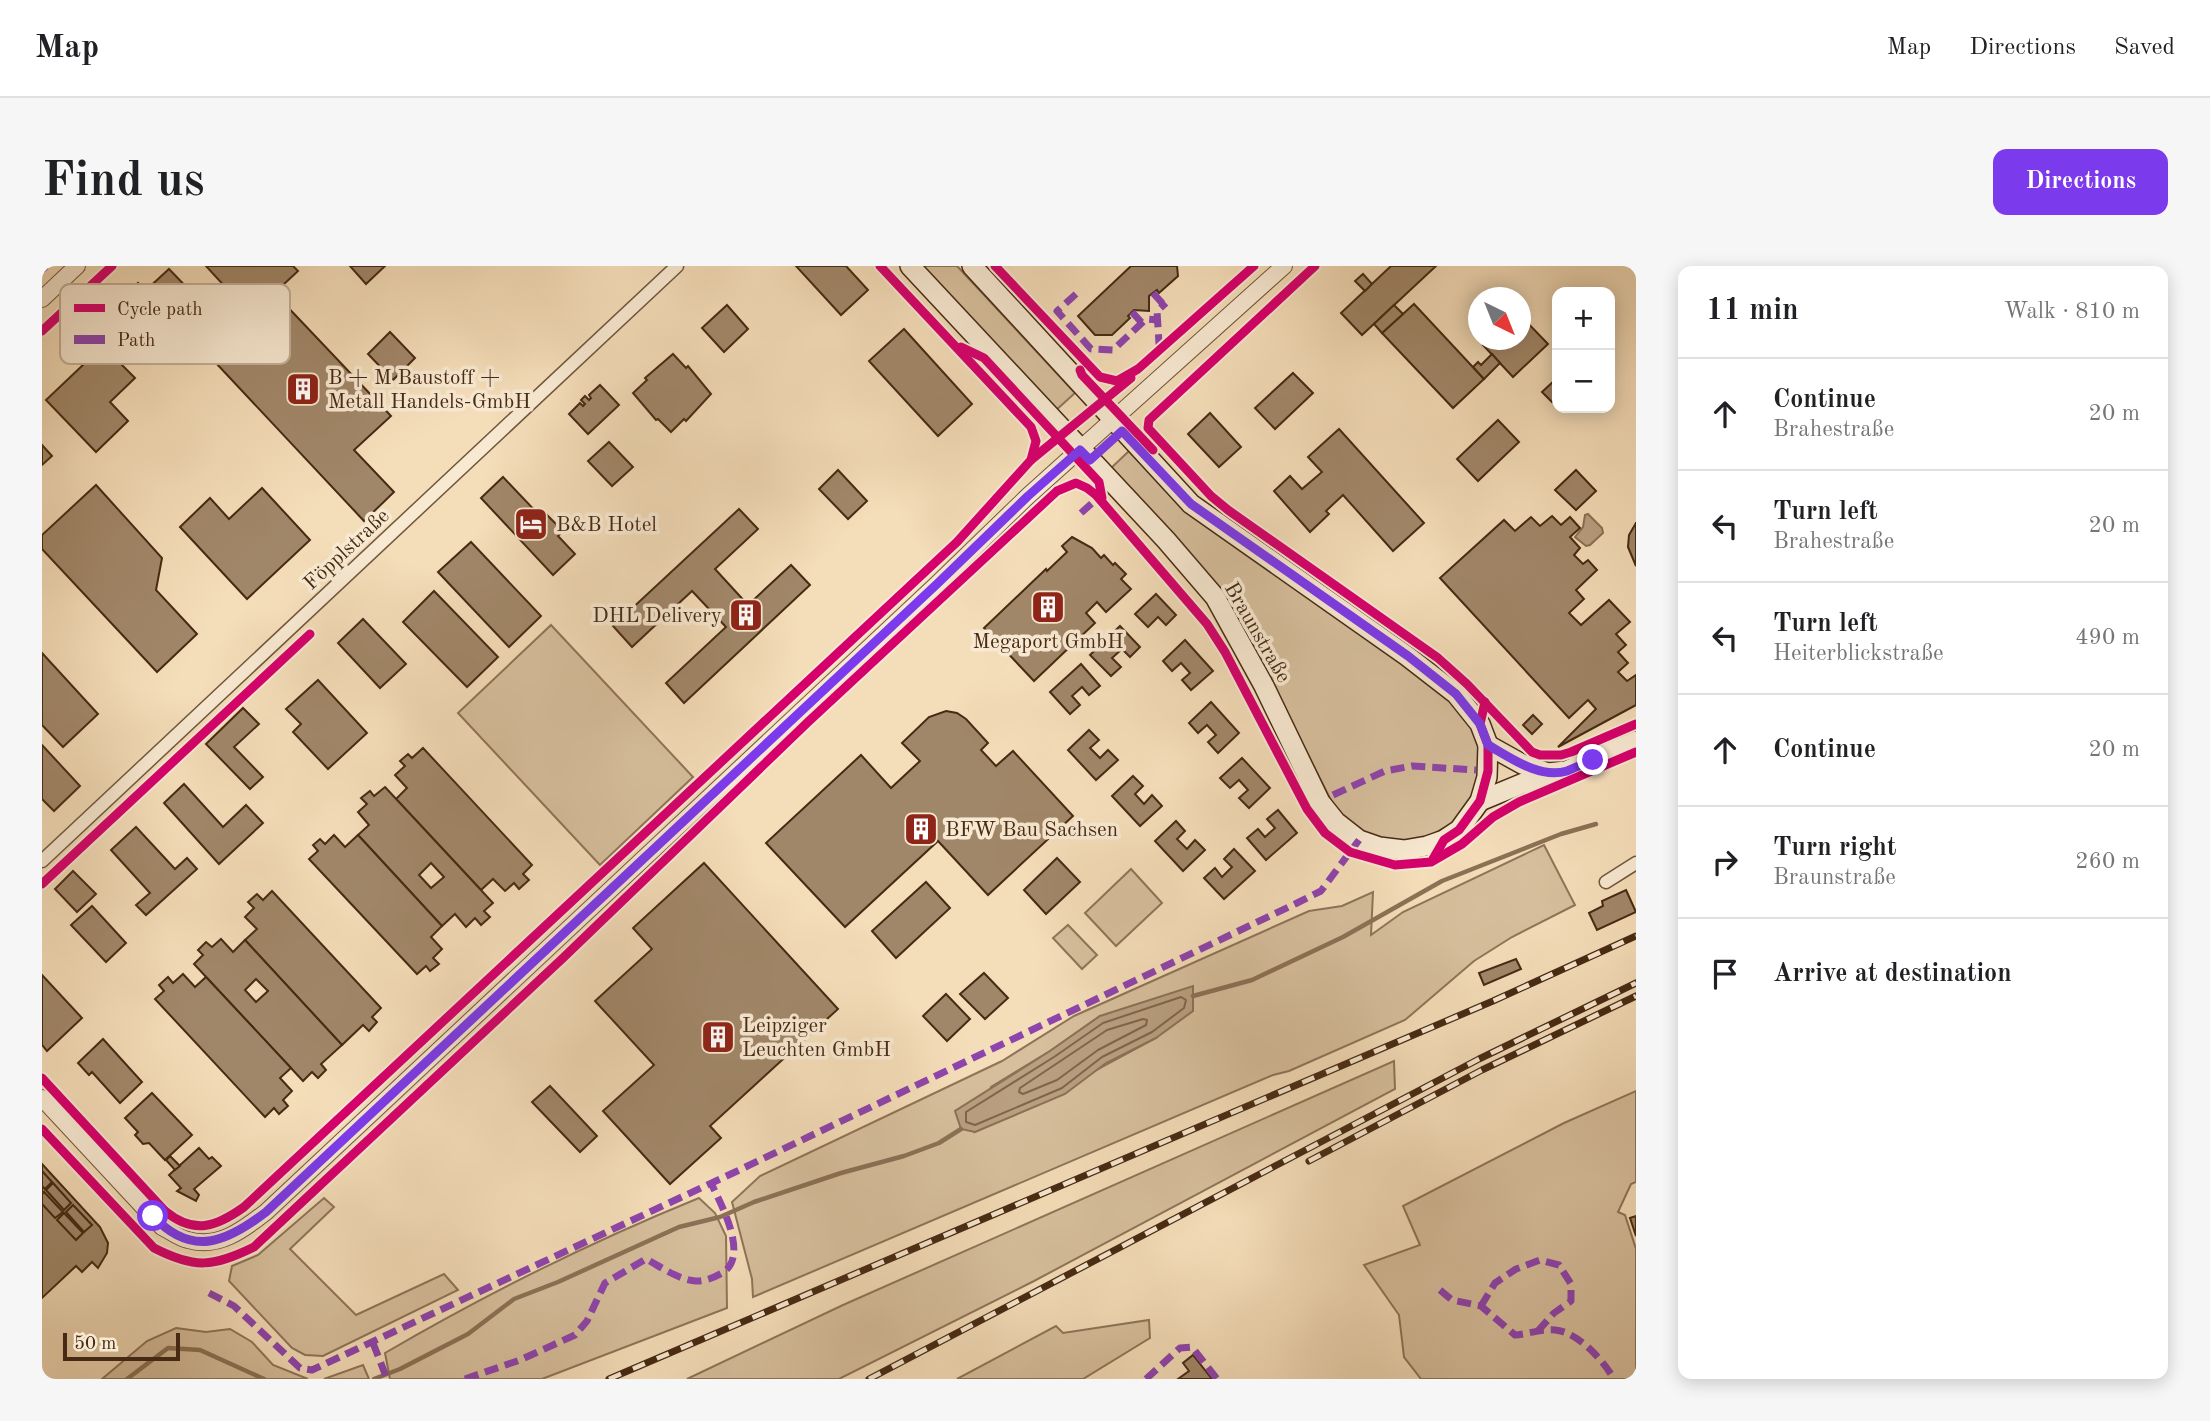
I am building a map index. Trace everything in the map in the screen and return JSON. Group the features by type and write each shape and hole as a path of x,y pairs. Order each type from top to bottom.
{"main road":[{"name":"Braunstraße","path":"910,266 1006,366 1215,597 1264,686 1320,802 1347,832 1359,840 1379,847 1404,850 1444,840 1460,830 1480,801 1488,777 1488,745 1480,724 1456,694 1408,656 1191,504 972,266"},
{"path":"1480,801 1548,773 1566,771 1636,741"},
{"path":"1488,745 1522,764 1548,773"}],"street":[{"path":"42,299 78,266"},
{"name":"Föpplstraße","path":"42,861 677,266"},
{"path":"42,1098 162,1227 187,1240 203,1242 223,1240 240,1232 266,1212 471,1022 1028,496 1284,266"},
{"path":"1606,881 1636,863"}],"shaded area":[{"path":"920,266 957,266 1075,393 1055,411"},
{"path":"1129,451 1169,493 1452,700 1473,727 1479,744 1481,763 1475,794 1455,822 1424,839 1387,841 1358,831 1335,808 1261,663 1110,469"},
{"path":"551,625 693,777 600,865 458,713"},
{"path":"1544,845 1575,905 1512,937 1474,961 1405,1020 753,1297 752,1279 732,1202 760,1176 1002,1061 1074,1016 1309,911 1342,906 1373,892 1371,935 1403,912","holes":["1100,1016 1156,1038 1015,1114 975,1132 991,1087"]},
{"path":"1131,869 1162,903 1116,946 1085,913"},
{"path":"1068,925 1097,955 1082,969 1053,938"},
{"path":"1394,1061 1395,1089 1034,1281 839,1379 687,1379 843,1305"},
{"path":"1636,1091 1636,1182 1631,1184 1618,1212 1625,1215 1636,1249 1636,1379 1421,1379 1404,1357 1399,1315 1364,1265 1420,1245 1403,1206 1564,1123"},
{"path":"324,1198 334,1207 290,1249 356,1315 444,1274 458,1290 323,1356 305,1355 292,1348 229,1281 232,1266 258,1255"},
{"path":"699,1198 715,1213 726,1236 727,1308 542,1379 390,1379 385,1353 539,1270"},
{"path":"1149,1320 1150,1338 1083,1379 957,1379 1056,1326 1063,1333"},
{"path":"176,1328 206,1332 230,1329 252,1342 273,1365 308,1379 102,1379 147,1341"},
{"path":"363,1365 369,1379 324,1379"}],"water":[{"path":"1588,514 1602,528 1603,533 1586,546 1575,537 1583,527 1585,515"},
{"path":"1193,986 1193,1011 1156,1038 1106,1063 1065,1094 975,1132 961,1129 955,1111 1100,1016"}],"building":[{"path":"206,266 293,266 298,271 284,284 223,284"},
{"path":"350,266 385,266 366,284"},
{"path":"796,266 846,266 868,290 841,315"},
{"path":"1131,266 1177,266 1178,276 1159,293 1157,290 1149,296 1149,311 1134,310 1128,316 1130,318 1112,335 1095,335 1078,316"},
{"path":"1391,266 1436,266 1362,335 1341,313"},
{"path":"169,269 183,284 153,284"},
{"path":"1363,274 1372,284 1365,291 1355,281"},
{"path":"1414,304 1484,379 1453,408 1382,333"},
{"path":"727,305 748,329 724,352 702,328"},
{"path":"1394,305 1403,314 1382,333 1374,324"},
{"name":"B + M Baustoff + Metall Handels-GmbH","path":"290,309 391,416 354,450 394,492 364,521 217,364 290,364"},
{"path":"1531,326 1548,344 1513,377 1488,350 1531,350"},
{"path":"904,329 972,404 938,436 869,361"},
{"path":"390,332 415,358 393,380 368,354"},
{"path":"673,354 686,368 688,366 711,394 686,421 684,419 671,432 656,420 633,393 647,380 645,378"},
{"path":"1492,354 1500,363 1484,379 1473,367 1478,362 1481,365"},
{"path":"84,364 121,364 135,378 110,402 128,421 96,452 46,400"},
{"path":"1293,373 1313,393 1275,429 1255,408"},
{"path":"1552,383 1552,402 1542,392"},
{"path":"600,385 619,405 588,434 569,414 580,403 583,406 585,404 581,400 585,396 589,400 589,395"},
{"path":"1210,413 1241,447 1219,467 1188,434"},
{"path":"1498,420 1519,442 1478,481 1457,459"},
{"path":"1339,429 1424,523 1393,551 1343,495 1326,511 1329,514 1310,532 1274,491 1290,476 1302,489 1322,472 1308,457"},
{"path":"609,442 633,467 612,486 588,461"},
{"path":"42,445 52,456 42,465"},
{"path":"838,470 867,501 848,519 819,489"},
{"path":"1576,470 1596,491 1576,510 1555,490"},
{"name":"B&B Hotel","path":"503,477 541,517 545,513 563,531 558,536 575,554 553,575 481,498"},
{"path":"96,485 162,558 156,590 197,634 157,672 42,549 42,535"},
{"path":"262,488 310,540 247,599 180,527 210,498 229,519"},
{"name":"DHL Delivery","path":"739,509 758,529 715,569 748,605 791,565 810,585 684,703 666,683 726,627 692,591 632,647 613,626"},
{"path":"1552,516 1561,525 1570,517 1580,528 1570,537 1580,548 1574,555 1583,564 1588,560 1597,570 1576,590 1584,599 1569,613 1581,625 1609,600 1630,622 1616,634 1626,645 1618,652 1628,663 1618,672 1627,681 1636,675 1636,705 1558,747 1596,709 1588,700 1569,718 1440,578 1504,520 1515,531 1531,517 1540,526"},
{"path":"1636,523 1636,566 1628,547 1629,535"},
{"name":"Megaport GmbH","path":"1072,537 1092,548 1101,558 1104,555 1113,565 1115,563 1126,574 1121,579 1131,589 1106,612 1097,602 1086,613 1095,623 1034,681 984,628 1067,552 1062,546"},
{"path":"471,542 541,616 509,647 438,572"},
{"path":"434,591 498,657 467,687 403,622"},
{"path":"1156,594 1176,615 1166,625 1158,617 1148,627 1135,614"},
{"path":"363,619 406,664 380,688 338,643"},
{"path":"1120,626 1140,647 1130,657 1122,649 1112,658 1121,667 1111,676 1090,655"},
{"path":"1185,640 1213,671 1191,690 1182,680 1190,673 1181,663 1172,671 1163,661"},
{"path":"42,653 98,714 63,747 42,725"},
{"path":"1081,664 1100,686 1089,695 1082,687 1072,696 1080,705 1070,714 1050,692"},
{"path":"318,680 367,733 328,769 293,732 301,724 286,709"},
{"path":"1211,702 1239,733 1218,753 1208,742 1216,735 1207,725 1198,733 1189,723"},
{"path":"243,708 259,724 234,747 263,777 250,789 206,744"},
{"name":"BFW Bau Sachsen","path":"946,711 957,713 966,719 988,743 981,750 996,766 1013,751 1073,816 988,895 938,841 845,927 766,843 861,755 891,788 920,761 902,743 929,717"},
{"path":"1533,715 1542,724 1532,734 1523,725"},
{"path":"1089,730 1099,740 1090,748 1100,758 1108,750 1118,760 1096,780 1068,750"},
{"path":"42,745 80,786 54,811 42,799"},
{"path":"423,748 532,865 523,874 529,880 519,889 514,883 505,891 493,879 481,890 396,799 407,788 395,775 405,766 400,761 408,754 412,758"},
{"path":"1242,758 1270,788 1249,808 1239,798 1248,790 1239,780 1230,788 1220,778"},
{"path":"1133,776 1143,786 1135,794 1144,804 1152,795 1162,806 1140,826 1112,796"},
{"path":"184,784 223,827 246,805 263,823 219,864 164,803"},
{"path":"385,787 493,903 484,911 490,917 481,925 475,918 466,927 455,914 442,926 358,835 369,825 358,812 367,804 361,798 370,791 374,796","holes":["431,863 444,877 431,888 419,875"]},
{"path":"1278,810 1297,833 1266,860 1247,838 1258,829 1265,837 1275,828 1267,819"},
{"path":"1176,821 1185,831 1177,839 1187,849 1195,840 1205,850 1183,871 1155,841"},
{"path":"136,827 175,869 187,858 197,869 146,915 136,905 150,893 111,850"},
{"path":"334,835 345,847 358,835 442,926 431,937 442,949 433,958 439,964 430,971 426,966 417,974 309,859 318,851 313,845 320,839 325,844"},
{"path":"1234,849 1255,871 1224,899 1204,878 1215,868 1222,877 1232,867 1224,859"},
{"path":"1057,858 1080,882 1046,914 1024,890"},
{"name":"Leipziger Leuchten GmbH","path":"704,863 838,1009 710,1126 721,1138 670,1184 603,1111 654,1065 595,1001 652,949 633,928"},
{"path":"73,871 96,894 77,912 55,889"},
{"path":"926,882 950,908 896,958 872,931"},
{"path":"1626,890 1636,912 1597,930 1589,913 1603,906 1602,901"},
{"path":"272,891 381,1008 372,1017 377,1022 369,1031 363,1025 342,1045 245,940 257,929 245,917 254,908 248,902 257,894 263,900"},
{"path":"92,906 126,943 106,962 71,925"},
{"path":"221,939 233,952 245,940 342,1045 321,1064 326,1070 318,1078 312,1072 303,1081 194,964 203,955 198,950 206,942 212,947","holes":["256,979 268,991 256,1002 245,990"]},
{"path":"1516,959 1521,969 1484,985 1479,973"},
{"path":"984,973 1008,998 985,1019 960,994"},
{"path":"183,974 195,987 206,977 291,1068 280,1078 292,1091 283,1100 288,1106 279,1114 274,1108 265,1117 155,999 164,991 159,985 168,977 173,983"},
{"path":"42,975 82,1018 47,1051 42,1045"},
{"path":"946,994 970,1019 947,1041 923,1016"},
{"path":"103,1039 142,1082 120,1103 92,1072 89,1075 78,1063"},
{"path":"550,1086 597,1136 580,1152 532,1102"},
{"path":"152,1093 192,1135 165,1160 149,1143 143,1144 135,1135 138,1132 125,1118"},
{"path":"199,1148 209,1159 212,1157 221,1166 194,1189 199,1195 196,1201 177,1191 181,1188 169,1175"},
{"path":"170,1156 180,1166 175,1170 166,1160"},
{"path":"42,1164 100,1227 108,1243 107,1253 98,1268 92,1262 82,1272 76,1266 42,1298"},
{"path":"42,1171 52,1182 45,1189 42,1186"},
{"path":"53,1183 71,1203 64,1210 46,1190"},
{"path":"44,1192 63,1212 55,1218 42,1204"},
{"path":"73,1205 92,1225 84,1232 66,1212"},
{"path":"64,1213 83,1233 76,1240 57,1220"},
{"path":"1636,1216 1636,1236 1630,1218"},
{"path":"1193,1355 1212,1379 1178,1379 1189,1371 1183,1363"}],"waterway":[{"path":"1193,996 1252,980 1343,937 1442,881 1561,834 1596,824"},
{"path":"374,1379 400,1369 468,1334 514,1299 679,1227 720,1217 754,1202 841,1173 904,1156 939,1143 961,1129"},
{"path":"127,1379 168,1348 200,1350 264,1379"}],"railway":[{"path":"609,1379 1493,1001 1636,936"},
{"path":"869,1379 1479,1059 1636,983"},
{"path":"1309,1161 1482,1070 1636,996"}],"marked path":[{"path":"42,270 46,266"},
{"path":"1153,293 1164,305"},
{"path":"1076,294 1057,311 1091,349 1113,350 1146,319 1158,320"},
{"path":"1162,347 1159,344 1157,311 1166,303"},
{"path":"1132,312 1142,323"},
{"path":"1081,513 1098,498"},
{"path":"1333,795 1385,771 1412,766 1476,770"},
{"path":"209,1293 234,1306 300,1368 312,1370 733,1173 1321,891 1359,840"},
{"path":"465,1379 520,1360 575,1335 587,1321 605,1283 646,1259 670,1273 690,1280 706,1280 722,1273 730,1265 734,1255 733,1243 726,1216 711,1183"},
{"path":"1481,1306 1495,1283 1516,1269 1540,1260 1559,1265 1571,1284 1571,1301 1554,1313 1537,1332"},
{"path":"1440,1290 1452,1300 1481,1306 1515,1335 1555,1330 1572,1336 1597,1356 1614,1379"},
{"path":"373,1343 387,1379"},
{"path":"1146,1379 1180,1348 1192,1347 1217,1379"}],"cycle path":[{"path":"93,284 112,266"},
{"path":"42,1078 165,1211 176,1219 195,1226 214,1223 234,1214 957,542 1031,460 1036,441 1031,427 880,266"},
{"path":"995,266 1100,377 1117,381 1138,369 1254,266"},
{"path":"1315,266 1149,420 1148,428 1211,496 1438,658 1467,684 1532,752 1540,755 1561,755 1636,724"},
{"path":"42,331 60,314"},
{"path":"961,347 984,358 1099,482 1102,498"},
{"path":"1080,370 1153,450"},
{"path":"1031,460 1131,378"},
{"path":"42,1129 154,1248 181,1260 204,1263 227,1259 254,1247 563,958 808,722 1057,491 1076,483 1096,495 1207,624 1225,652 1307,809 1325,833 1350,852 1395,865 1431,862 1462,844 1493,817 1519,802 1636,752"},
{"path":"42,884 310,634"},
{"path":"1433,859 1444,840 1459,830 1480,801 1488,771 1488,745 1480,724 1485,702"}],"place":[{"name":"B + M Baustoff + Metall Handels-GmbH","path":"303,389"},
{"name":"B&B Hotel","path":"531,524"},
{"name":"Megaport GmbH","path":"1048,607"},
{"name":"DHL Delivery","path":"746,615"},
{"name":"BFW Bau Sachsen","path":"921,829"},
{"name":"Leipziger Leuchten GmbH","path":"718,1037"}],"route":[{"path":"153,1216 162,1227 187,1240 203,1242 223,1240 240,1232 266,1212 461,1032 1028,496 1080,450 1090,460 1122,431 1191,504 1408,656 1456,694 1480,724 1488,745 1522,764 1548,773 1566,771 1593,760"}]}
